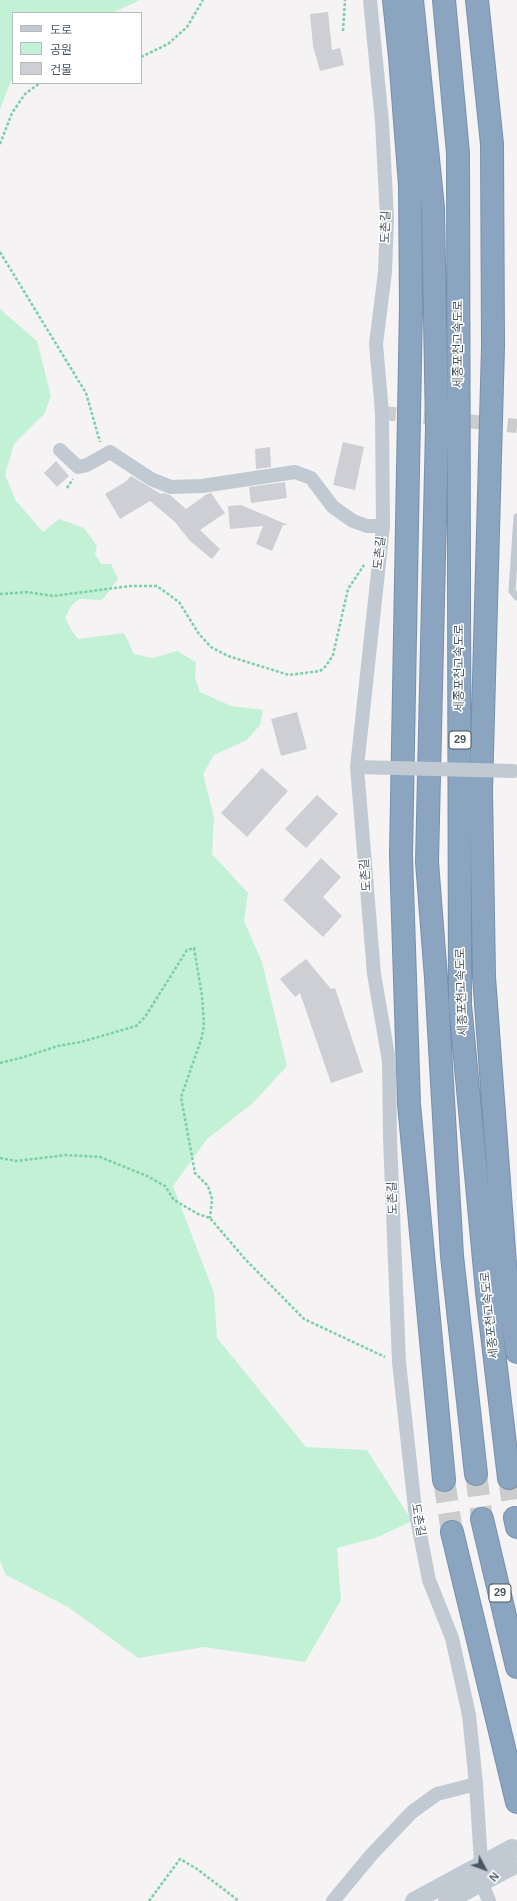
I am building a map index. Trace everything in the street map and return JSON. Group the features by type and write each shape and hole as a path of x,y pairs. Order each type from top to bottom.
{"highway":[{"path":"394,0 410,185 411,306 401,863 409,1104 444,1480"},
{"name":"세종포천고속도로","path":"412,0 434,224 437,428 427,862 436,978 452,1256 476,1474"},
{"name":"세종포천고속도로","path":"444,0 458,154 460,1004 487,1292 509,1478"},
{"path":"477,0 492,144 493,346 481,790 484,977 505,1264 517,1352"},
{"name":"29","path":"482,1519 517,1667"},
{"path":"452,1532 517,1802"}],"street":[{"name":"도촌길","path":"370,0 382,122 387,218 385,272 376,344 382,413 383,526 357,767 374,974 389,1061 390,1138 399,1360 415,1509 429,1580 452,1638 470,1715 476,1784 480,1863"},
{"path":"60,450 78,466 87,465 110,452"},
{"name":"도촌길","path":"110,452 151,479 171,486 202,486 295,472 310,478 333,507 353,521 367,526 383,526"},
{"path":"357,767 513,771"},
{"path":"333,1901 372,1854 412,1812 436,1794 476,1784"},
{"path":"418,1900 480,1863 512,1848"},
{"path":"447,1901 482,1884 515,1865"},
{"path":"482,1884 489,1901"}],"lane":[{"path":"517,517 512,591 517,597"}],"path":[{"path":"142,57 168,44 187,27 203,0"},
{"path":"343,31 345,0"},
{"path":"0,144 12,113 25,94 39,84"},
{"path":"0,252 86,393 97,436 101,445 110,452"},
{"path":"0,594 27,592 54,596 130,586 158,586 179,602 199,634 211,647 228,656 289,675 320,671 326,666 333,655 348,590 382,542"},
{"path":"0,1063 136,1026 145,1017 187,950 194,948 202,996 204,1026 201,1040 181,1097 195,1173 208,1186 212,1199 210,1218"},
{"path":"0,1158 16,1161 66,1155 100,1157 147,1176 165,1186 174,1200 198,1214 210,1218 245,1259 304,1319 386,1358 399,1360"},
{"path":"149,1901 180,1859 198,1869 239,1901"}],"green space":[{"path":"0,0 140,0 114,12 12,12 12,79 0,109"},
{"path":"0,309 37,341 51,396 44,414 14,444 5,475 16,501 43,532 59,519 84,528 97,546 95,554 101,564 111,564 118,579 102,600 79,599 71,606 65,618 72,631 78,639 124,633 134,654 153,658 177,651 196,662 195,678 200,692 231,706 263,710 260,725 247,740 214,755 203,774 214,818 212,854 248,893 244,921 262,962 287,1066 254,1102 207,1139 173,1186 214,1293 217,1338 306,1447 367,1450 412,1521 378,1537 337,1548 341,1600 305,1662 204,1647 138,1658 68,1607 6,1575 0,1561"}],"building":[{"path":"328,12 332,50 340,48 344,65 320,71 313,46 310,14"},
{"path":"343,442 364,447 355,490 333,485"},
{"path":"270,447 271,467 256,469 255,449"},
{"path":"56,461 69,476 57,487 44,473"},
{"path":"131,476 161,494 163,493 170,495 186,509 207,494 211,493 225,513 200,530 220,549 212,559 190,541 175,522 150,501 120,519 105,494 125,482"},
{"path":"285,482 287,498 251,503 249,487"},
{"path":"241,505 288,525 283,525 272,551 256,544 263,526 230,529 228,506"},
{"path":"297,712 307,749 281,756 271,719"},
{"path":"262,768 288,791 247,837 221,813"},
{"path":"317,795 338,814 306,848 285,829"},
{"path":"321,858 341,877 323,897 342,916 323,937 283,900"},
{"path":"306,959 331,989 335,988 363,1072 331,1083 300,993 295,997 280,979"}],"tunnel":[{"path":"382,413 517,426"},
{"path":"476,1474 482,1519"},
{"path":"509,1478 515,1518"},
{"path":"444,1480 452,1532"}]}
